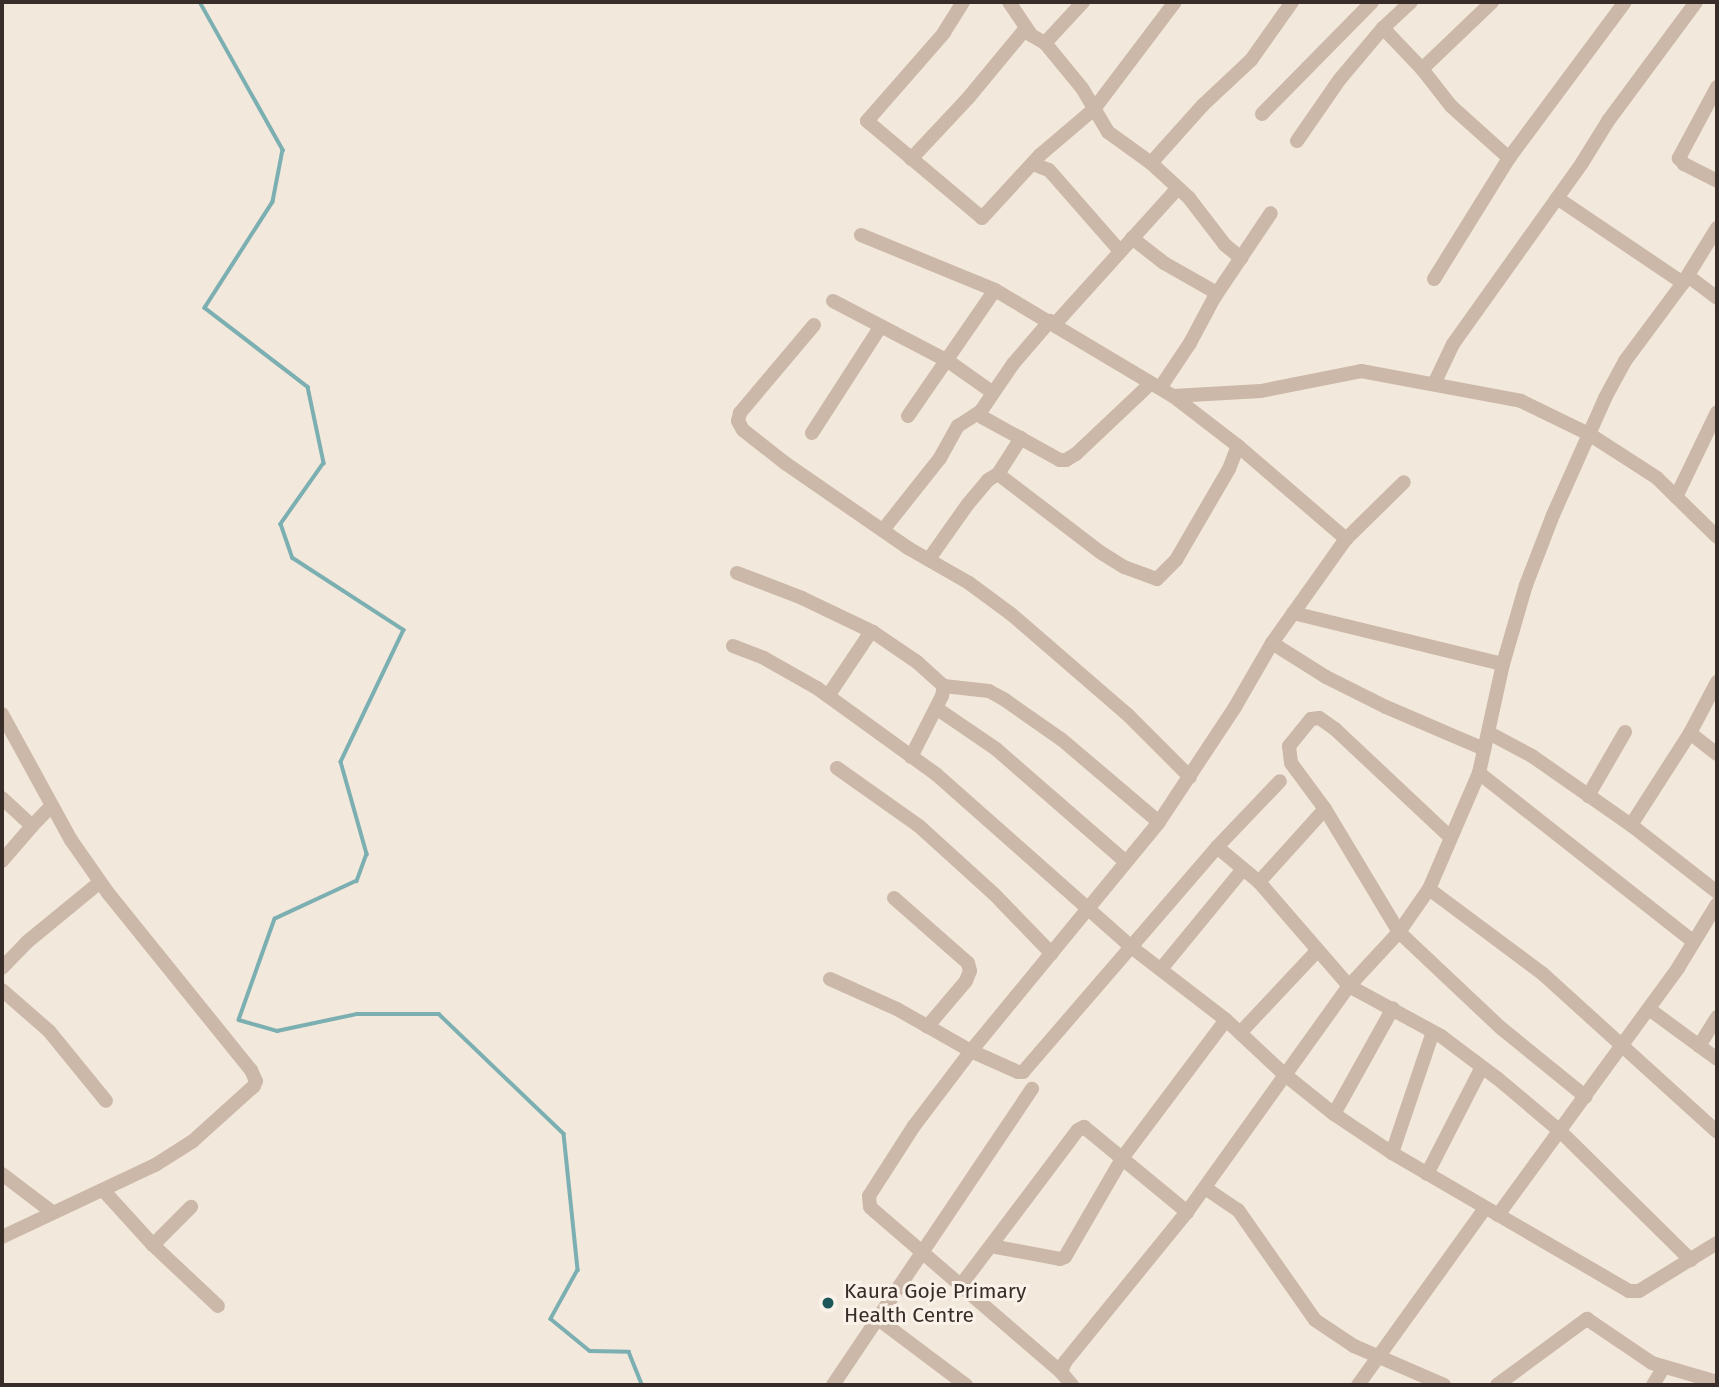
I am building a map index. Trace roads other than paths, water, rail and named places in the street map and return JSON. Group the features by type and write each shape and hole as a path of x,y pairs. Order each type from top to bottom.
{"street":[{"path":"963,2 944,33 867,121 982,218 1032,164 1094,109 1175,2"},
{"path":"1009,2 1026,28 1045,43 1082,88 1108,132 1151,163 1178,188 1225,245 1241,258"},
{"path":"1045,43 1083,2"},
{"path":"1151,163 1203,105 1251,60 1292,2"},
{"path":"1262,114 1373,2"},
{"path":"1297,141 1340,79 1383,28 1411,2"},
{"path":"1422,69 1492,2"},
{"path":"1434,279 1509,158 1625,2"},
{"path":"1434,384 1453,344 1558,198 1608,121 1696,2"},
{"path":"911,159 970,97 1026,28"},
{"path":"1383,28 1422,69 1451,106 1509,158"},
{"path":"1717,87 1679,158 1684,164 1717,181"},
{"path":"1032,164 1049,170 1120,251"},
{"path":"883,530 940,458 958,426 981,411 992,392 1178,188"},
{"path":"1558,198 1717,298"},
{"path":"981,411 982,417 1059,460 1066,460 1076,454 1156,385 1271,213"},
{"path":"1064,1380 1065,1362 1187,1212 1349,986 1399,932 1429,889 1479,773 1503,664 1526,585 1589,434 1626,361 1686,280 1717,228"},
{"path":"861,235 995,290 1156,385 1238,446 1346,539"},
{"path":"1132,238 1164,263 1217,293"},
{"path":"908,416 995,290"},
{"path":"833,301 948,361 992,392"},
{"path":"814,326 740,413 738,421 743,430 785,463 883,530 969,583 1011,614 1127,714 1190,777"},
{"path":"812,433 881,326"},
{"path":"1173,396 1261,391 1361,371 1521,401 1589,434 1657,478 1717,537"},
{"path":"1676,497 1717,412"},
{"path":"929,559 968,504 988,480 998,474 1021,438"},
{"path":"998,474 1100,552 1124,567 1157,579 1176,560 1220,485 1238,446"},
{"path":"1064,1380 961,1284 870,1207 869,1196 914,1126 971,1051 1159,822 1190,777 1272,643 1346,539 1404,482"},
{"path":"737,573 802,598 870,633 917,662 944,686 989,691 1023,710 1159,822"},
{"path":"1293,613 1485,657 1503,664"},
{"path":"828,696 870,633"},
{"path":"1272,643 1338,683 1484,749"},
{"path":"733,646 764,658 828,696 937,775 1130,946 1226,1020 1284,1074 1334,1114 1392,1153 1629,1292 1639,1291 1717,1243"},
{"path":"1631,825 1690,733 1717,682"},
{"path":"911,757 944,686"},
{"path":"936,708 996,749 1126,862"},
{"path":"2,714 51,806 100,882 251,1070 256,1081 254,1086 193,1141 144,1171 2,1237"},
{"path":"1450,837 1335,729 1315,717 1289,746 1291,763 1325,810 1399,932 1502,1028 1586,1097"},
{"path":"1588,796 1625,732"},
{"path":"1489,733 1532,756 1631,825 1717,892"},
{"path":"1690,733 1717,754"},
{"path":"837,768 919,826 994,894 1052,954"},
{"path":"1479,773 1694,942"},
{"path":"830,979 855,993 870,996 971,1051 1023,1072 1217,847 1280,781"},
{"path":"2,798 32,826"},
{"path":"2,861 51,806"},
{"path":"1259,881 1325,810"},
{"path":"1217,847 1259,881 1349,986 1433,1032 1482,1067 1560,1131 1691,1260"},
{"path":"1161,969 1243,869"},
{"path":"2,968 27,942 100,882"},
{"path":"1429,889 1543,974 1621,1048 1717,1132"},
{"path":"894,898 968,963 970,971 966,981 927,1027"},
{"path":"1358,1385 1492,1211 1586,1097 1649,1009 1717,904"},
{"path":"1240,1033 1317,951"},
{"path":"2,990 48,1031 106,1101"},
{"path":"1334,1114 1393,1008"},
{"path":"1649,1009 1717,1059"},
{"path":"1699,1046 1717,1017"},
{"path":"991,1247 1060,1259 1065,1256 1121,1161 1226,1020"},
{"path":"1392,1153 1433,1032"},
{"path":"1427,1174 1482,1067"},
{"path":"833,1385 925,1253 1032,1089"},
{"path":"961,1284 1078,1129 1088,1127 1121,1161 1187,1212"},
{"path":"2,1174 52,1212"},
{"path":"1205,1188 1238,1210 1315,1320 1378,1357 1442,1385"},
{"path":"103,1190 153,1245 218,1306"},
{"path":"153,1245 191,1207"},
{"path":"878,1319 966,1385"},
{"path":"1498,1385 1587,1319 1652,1363 1717,1382"},
{"path":"1653,1385 1664,1367"}],"waterway":[{"path":"200,2 283,150 273,202 205,308 308,387 324,463 281,524 293,558 404,630 341,762 367,854 357,881 275,919 239,1020 277,1031 357,1014 439,1014 564,1134 578,1270 551,1319 590,1351 629,1352 642,1385"}],"place":[{"name":"Kaura Goje Primary Health Centre","path":"828,1303"}]}
